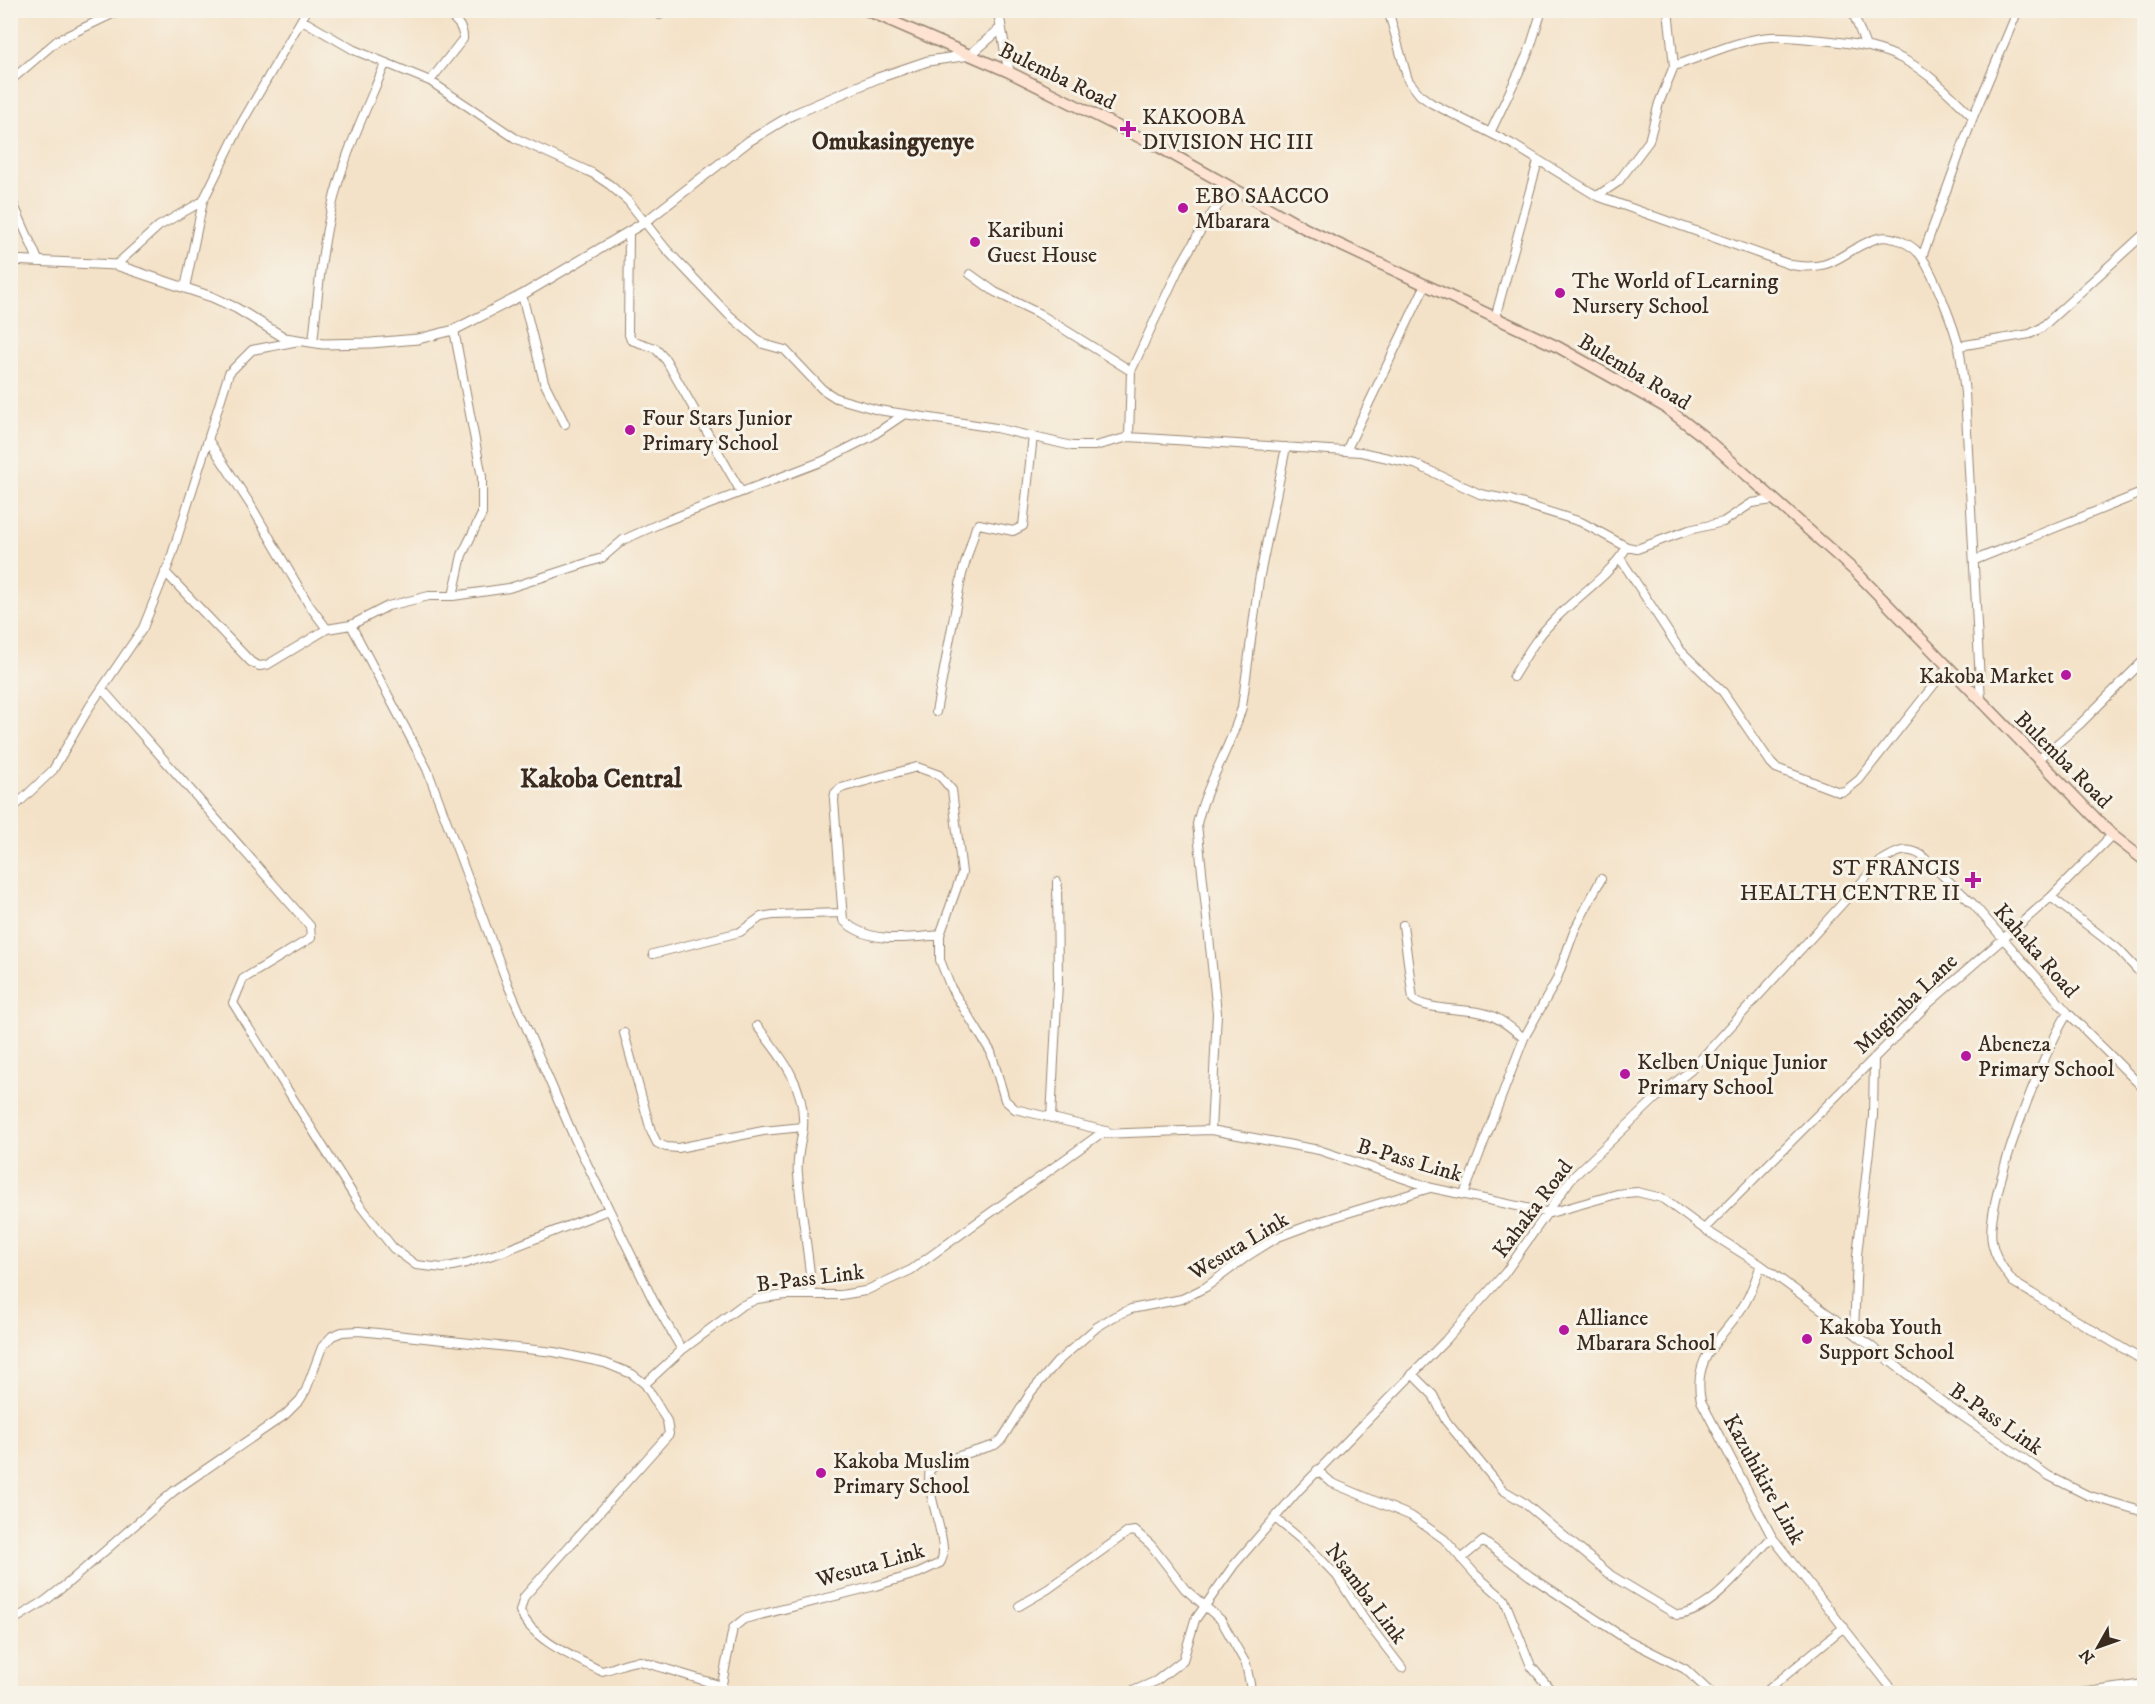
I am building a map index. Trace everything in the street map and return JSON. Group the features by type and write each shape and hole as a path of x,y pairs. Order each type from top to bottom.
{"main road":[{"name":"Bulemba Road","path":"866,10 1009,72 1306,229 1558,347 1665,407 1704,437 1857,573 2112,836 2145,860"}],"street":[{"path":"10,81 58,40 121,10"},
{"path":"185,288 203,201 241,124 307,10"},
{"path":"430,81 463,39 464,32 443,10"},
{"path":"998,10 1009,72"},
{"path":"1388,10 1400,59 1413,88 1431,103 1490,133 1598,196 1791,265 1824,267 1878,238 1894,238 1910,246 1922,257 1959,346 1965,393 1981,703"},
{"path":"1490,133 1529,51 1542,10"},
{"path":"1598,196 1618,182 1649,141 1659,103 1674,66 1668,10"},
{"path":"1852,10 1865,44"},
{"path":"1922,257 1973,117 2018,10"},
{"path":"302,20 354,50 430,81 515,138 591,173 610,185 628,201 666,249 728,314 763,344 785,350 822,389 851,404 903,415 927,416 1033,436 1072,446 1095,446 1129,436 1346,451 1392,457 1415,464 1480,494 1511,500 1581,522 1627,547 1637,549 1689,530 1713,525 1752,503 1773,500"},
{"path":"10,811 52,770 143,628 165,572 229,374 236,363 252,350 308,341 392,342 454,330 522,295 645,222 749,141 792,115 878,78 928,61 970,55 1000,29"},
{"path":"1674,66 1742,43 1770,37 1865,44 1886,50 1917,66 1940,84 1973,117"},
{"path":"308,341 332,205 349,152 385,64"},
{"path":"1495,318 1538,161"},
{"path":"1129,436 1131,371 1176,275 1205,223 1232,188"},
{"path":"10,196 39,262"},
{"path":"116,265 159,226 203,201"},
{"path":"629,232 628,332 631,340 655,348 666,360 741,492"},
{"path":"1959,346 2030,334 2041,328 2145,234"},
{"path":"10,260 116,265 236,308 278,335 308,341"},
{"path":"970,274 995,292 1046,317 1131,371"},
{"path":"1346,451 1426,284"},
{"path":"522,295 544,382 566,424"},
{"path":"453,596 462,555 482,514 482,477 454,330"},
{"path":"165,572 251,662 260,666 267,665 327,629 351,625 388,606 429,596 453,596 509,588 602,558 623,540 643,531 823,462 872,436 903,415"},
{"path":"936,712 962,574 976,527 979,524 1013,531 1023,526 1033,436"},
{"path":"209,441 250,504 309,605 327,629"},
{"path":"1211,1130 1217,1013 1197,824 1203,799 1237,724 1242,707 1259,580 1286,447"},
{"path":"1975,560 2145,492"},
{"path":"1513,677 1536,640 1551,622 1620,558 1627,547"},
{"path":"1620,558 1680,650 1723,692 1771,764 1839,792 1845,791 1859,780 1947,668"},
{"path":"351,625 427,769 512,994 608,1210 653,1300 682,1350"},
{"path":"2038,760 2080,724 2145,660"},
{"path":"102,689 310,926 311,938 243,979 232,1003 358,1204 393,1248 416,1265 443,1268 499,1253 608,1210"},
{"path":"940,935 891,939 849,926 843,920 835,793 842,788 917,767 928,769 939,775 952,790 961,865 958,889 940,935 939,947 943,973 991,1052 1005,1100 1015,1109 1108,1132"},
{"name":"Mugimba Lane","path":"1704,1229 1928,1004 2051,897 2112,836"},
{"name":"Kahaka Road","path":"1127,1693 1156,1681 1183,1660 1195,1620 1234,1565 1317,1470 1412,1374 1505,1274 1550,1213 1571,1179 1657,1097 1691,1070 1881,861 1898,851 1911,849 1921,855 1973,904 2068,1013 2145,1089"},
{"path":"1464,1194 1524,1038 1556,981 1575,929 1601,879"},
{"path":"1051,1118 1058,982 1057,882"},
{"path":"2051,897 2118,949 2145,976"},
{"path":"653,954 740,932 761,917 815,912 842,913"},
{"path":"1403,925 1413,999 1424,1004 1484,1013 1503,1021 1524,1038"},
{"path":"2068,1013 2055,1034 2019,1123 1995,1207 1991,1241 1999,1264 2013,1282 2145,1361"},
{"path":"757,1026 786,1062 795,1078 801,1103 803,1128 797,1170 812,1294"},
{"path":"624,1033 651,1131 657,1143 666,1147 701,1145 763,1131 803,1128"},
{"path":"1854,1333 1857,1255 1873,1116 1874,1058"},
{"name":"B-Pass Link","path":"645,1384 682,1350 741,1306 757,1299 865,1292 911,1270 945,1248 1088,1141 1108,1132 1211,1130 1319,1150 1432,1188 1550,1213 1636,1192 1662,1198 1704,1229 1761,1265 1949,1407 2049,1476 2087,1495 2145,1512"},
{"name":"Wesuta Link","path":"721,1690 733,1628 744,1619 875,1586 919,1573 940,1563 943,1550 929,1489 930,1470 939,1462 995,1445 1002,1439 1031,1392 1057,1362 1097,1327 1131,1309 1182,1299 1206,1287 1278,1237 1318,1222 1432,1188"},
{"name":"Kazuhikire Link","path":"1761,1265 1747,1301 1708,1352 1700,1370 1697,1382 1701,1401 1772,1537 1896,1694"},
{"path":"10,1622 45,1601 68,1583 174,1491 285,1415 300,1400 306,1390 322,1347 332,1336 342,1332 404,1334 582,1356 624,1371 645,1384 668,1420 669,1434 524,1597 520,1611 531,1627 544,1638 601,1671 610,1670 630,1661 640,1661 721,1690"},
{"path":"1412,1374 1433,1395 1446,1421 1503,1490 1523,1502 1612,1576 1677,1615 1684,1615 1719,1596 1772,1537"},
{"path":"1317,1470 1341,1488 1411,1516 1431,1528 1504,1599 1531,1666 1554,1694"},
{"name":"Nsamba Link","path":"1275,1518 1304,1542 1337,1576 1366,1621 1402,1668"},
{"path":"1018,1606 1048,1589 1128,1532 1135,1531 1203,1607 1221,1620 1246,1664 1252,1694"},
{"path":"1461,1559 1483,1541 1530,1576 1626,1639 1684,1669 1712,1694"},
{"path":"1763,1694 1844,1627"},
{"path":"2074,1694 2130,1690 2145,1684"}],"place":[{"name":"KAKOOBA DIVISION HC III","path":"1128,129"},
{"name":"EBO SAACCO Mbarara","path":"1183,208"},
{"name":"Karibuni Guest House","path":"975,242"},
{"name":"The World of Learning Nursery School","path":"1560,293"},
{"name":"Four Stars Junior Primary School","path":"630,430"},
{"name":"Kakoba Market","path":"2066,675"},
{"name":"ST FRANCIS HEALTH CENTRE II","path":"1973,880"},
{"name":"Abeneza Primary School","path":"1966,1056"},
{"name":"Kelben Unique Junior Primary School","path":"1625,1074"},
{"name":"Alliance Mbarara School","path":"1564,1330"},
{"name":"Kakoba Youth Support School","path":"1807,1339"},
{"name":"Kakoba Muslim Primary School","path":"821,1473"}],"district":[{"name":"Omukasingyenye","path":"893,141"},
{"name":"Kakoba Central","path":"601,778"}]}
